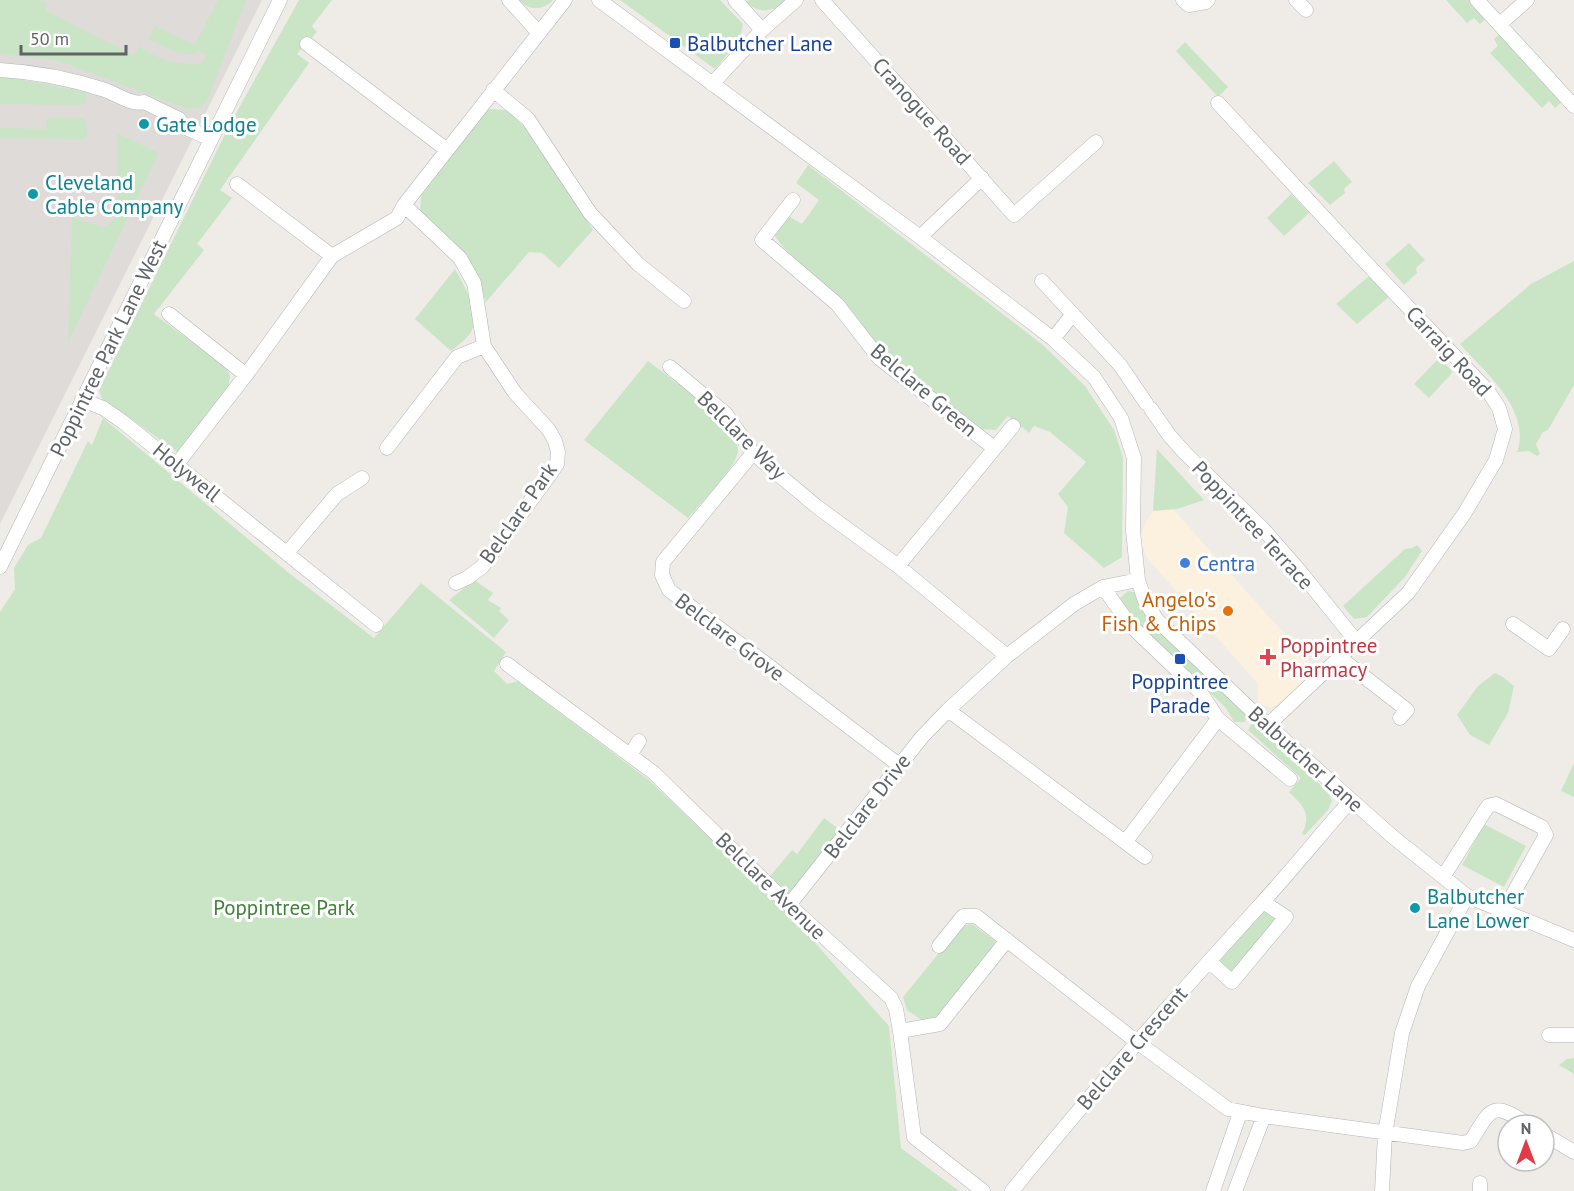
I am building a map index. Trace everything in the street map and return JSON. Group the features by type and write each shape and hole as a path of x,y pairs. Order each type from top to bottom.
{"street":[{"name":"Poppintree Park Lane West","path":"0,567 280,0"},
{"path":"509,0 538,32"},
{"path":"177,464 246,375 332,256 397,218 404,205 565,0"},
{"name":"Balbutcher Lane","path":"599,0 920,237 1053,339 1094,377 1121,418 1134,458 1133,530 1138,579 1144,601 1157,620 1351,800 1467,896 1574,940"},
{"path":"735,0 762,30"},
{"path":"712,84 762,30 796,0"},
{"name":"Cranogue Road","path":"822,0 1014,215 1096,142"},
{"path":"1183,0 1189,5 1208,0"},
{"path":"1478,0 1574,106"},
{"path":"1500,24 1527,0"},
{"path":"307,44 447,150"},
{"path":"0,70 26,72 73,81 138,104 144,102 179,118 184,127 211,139"},
{"path":"493,90 528,118 590,213 638,264 684,301"},
{"name":"Carraig Road","path":"1218,103 1488,391 1499,408 1505,429 1496,460 1464,514 1408,593 1268,725"},
{"path":"920,237 982,178"},
{"path":"237,184 332,256"},
{"name":"Belclare Green","path":"793,200 762,240 837,304 879,358 994,448"},
{"name":"Belclare Park","path":"404,205 460,258 474,283 484,346 515,393 549,430 558,452 557,464 482,567 456,583"},
{"name":"Poppintree Terrace","path":"1042,281 1120,365 1169,435 1263,529 1356,641"},
{"path":"169,314 246,375"},
{"path":"1053,339 1073,314"},
{"path":"387,448 457,357 484,346"},
{"name":"Belclare Way","path":"670,367 726,414 753,453 813,503 898,566"},
{"name":"Holywell","path":"82,400 103,408 123,422 376,625"},
{"name":"Belclare Green","path":"898,566 1013,426"},
{"name":"Belclare Grove","path":"753,453 663,562 662,575 669,590 899,765"},
{"path":"287,553 337,494 362,478"},
{"path":"898,566 1007,656"},
{"name":"Belclare Drive","path":"789,905 899,765 948,710 1007,656 1074,604 1103,587 1138,579"},
{"path":"1103,587 1130,625 1201,693 1218,719 1290,779"},
{"path":"1513,624 1549,650 1563,629"},
{"path":"1340,657 1407,710 1400,718"},
{"name":"Belclare Avenue","path":"507,664 654,773 789,905 891,998 896,1009 900,1031 914,1137 983,1191"},
{"path":"948,710 1145,857"},
{"path":"1126,841 1218,719"},
{"path":"630,755 639,741"},
{"name":"Belclare Crescent","path":"1012,1191 1137,1042 1351,800"},
{"path":"1443,877 1488,806 1496,804 1542,827 1546,836 1504,910"},
{"path":"1382,1191 1385,1134 1402,1033 1418,986 1467,896"},
{"path":"1209,961 1232,982 1286,917 1263,902"},
{"path":"939,946 963,916 976,915 1137,1042 1228,1109 1240,1113 1463,1143 1471,1141 1489,1113 1497,1109 1510,1113"},
{"path":"900,1031 940,1024 1007,940"},
{"path":"1549,1035 1574,1035"},
{"path":"1213,1191 1240,1113"},
{"path":"1235,1191 1264,1116"},
{"path":"1556,1141 1574,1152"}],"shaded area":[{"path":"0,0 262,0 0,524"},
{"path":"1172,508 1315,668 1312,677 1284,702 1270,708 1258,702 1258,684 1147,558 1140,539 1145,524 1153,511"}],"green space":[{"path":"0,0 40,0 48,3 45,10 134,56 139,46 168,61 192,65 200,64 207,55 200,51 180,53 148,39 155,26 195,45 218,0 246,0 207,101 200,108 188,109 56,60 0,54"},
{"path":"299,0 332,0 312,26 317,32 297,54 309,63 220,190 232,198 197,244 204,250 154,314 226,367 230,376 228,393 178,453 123,413 103,402 99,390 230,124"},
{"path":"519,0 553,0 540,8 532,8"},
{"path":"620,0 720,0 743,24 741,34 737,43 715,69"},
{"path":"749,0 787,0 772,9 762,10 746,2"},
{"path":"1446,0 1471,0 1487,18 1480,24 1474,18 1467,23"},
{"path":"1502,32 1563,101 1555,108 1549,101 1542,108 1490,53 1498,46 1494,39"},
{"path":"1185,42 1228,87 1218,97 1176,51"},
{"path":"0,76 85,92 86,103 81,105 0,104"},
{"path":"490,109 507,110 535,138 593,230 559,268 542,253 529,252 486,302 473,268 420,213 421,196 484,112"},
{"path":"47,118 82,118 86,122 87,135 84,139 0,138 0,128 46,129"},
{"path":"117,133 159,153 68,342 72,217 103,228 117,217"},
{"path":"1334,161 1352,182 1344,189 1345,193 1330,205 1308,183"},
{"path":"808,165 1043,345 1085,386 1114,430 1123,457 1122,557 1104,568 1064,533 1068,507 1058,494 1086,462 1050,432 1034,426 1029,433 1008,416 996,430 979,429 934,395 877,346 860,321 784,248 774,235 787,215 802,224 819,200 796,183"},
{"path":"1291,194 1309,213 1284,236 1267,218"},
{"path":"1409,243 1425,260 1416,268 1417,273 1404,285 1385,264"},
{"path":"1574,261 1574,385 1548,430 1543,432 1536,444 1540,454 1537,456 1529,451 1517,452 1520,437 1518,422 1512,407 1504,393 1460,344 1531,284"},
{"path":"455,269 471,302 474,320 469,335 451,351 415,319"},
{"path":"1369,276 1390,296 1357,324 1336,304"},
{"path":"1439,358 1453,372 1429,398 1414,384"},
{"path":"648,361 678,384 683,385 707,407 726,425 737,444 738,452 731,467 688,518 584,440"},
{"name":"Poppintree Park","path":"103,418 289,573 374,638 421,583 506,652 494,671 507,684 518,681 650,781 784,908 889,1026 901,1148 959,1191 0,1191 0,612 15,589 14,568 28,545 41,538 88,441 92,445"},
{"path":"1157,449 1204,500 1177,509 1153,511"},
{"path":"1417,545 1422,551 1405,577 1367,617 1354,619 1343,606 1405,549"},
{"path":"474,580 493,593 488,600 501,608 499,611 509,620 494,638 449,600"},
{"path":"1128,591 1135,592 1250,716 1244,722 1234,722 1226,708 1123,608 1119,599"},
{"path":"1495,673 1514,686 1508,713 1489,745 1470,735 1457,715 1478,686"},
{"path":"1253,722 1327,791 1332,801 1328,810 1305,835 1302,834 1306,815 1289,792 1301,778 1248,730"},
{"path":"1574,763 1574,797 1561,791"},
{"path":"824,818 844,833 790,902 766,881 792,850 797,854"},
{"path":"1484,824 1526,846 1504,887 1462,865"},
{"path":"1265,898 1286,917 1232,982 1209,961"},
{"path":"972,924 995,941 991,953 942,1015 923,1021 907,1010 903,997 961,926"},
{"path":"1574,1058 1574,1074 1559,1065 1567,1059"}],"place":[{"name":"Balbutcher Lane","path":"675,43"},
{"name":"Gate Lodge","path":"144,124"},
{"name":"Cleveland Cable Company","path":"33,194"},
{"name":"Centra","path":"1185,563"},
{"name":"Angelo's Fish & Chips","path":"1228,611"},
{"name":"Poppintree Pharmacy","path":"1268,657"},
{"name":"Poppintree Parade","path":"1180,659"},
{"name":"Balbutcher Lane Lower","path":"1415,908"}]}
